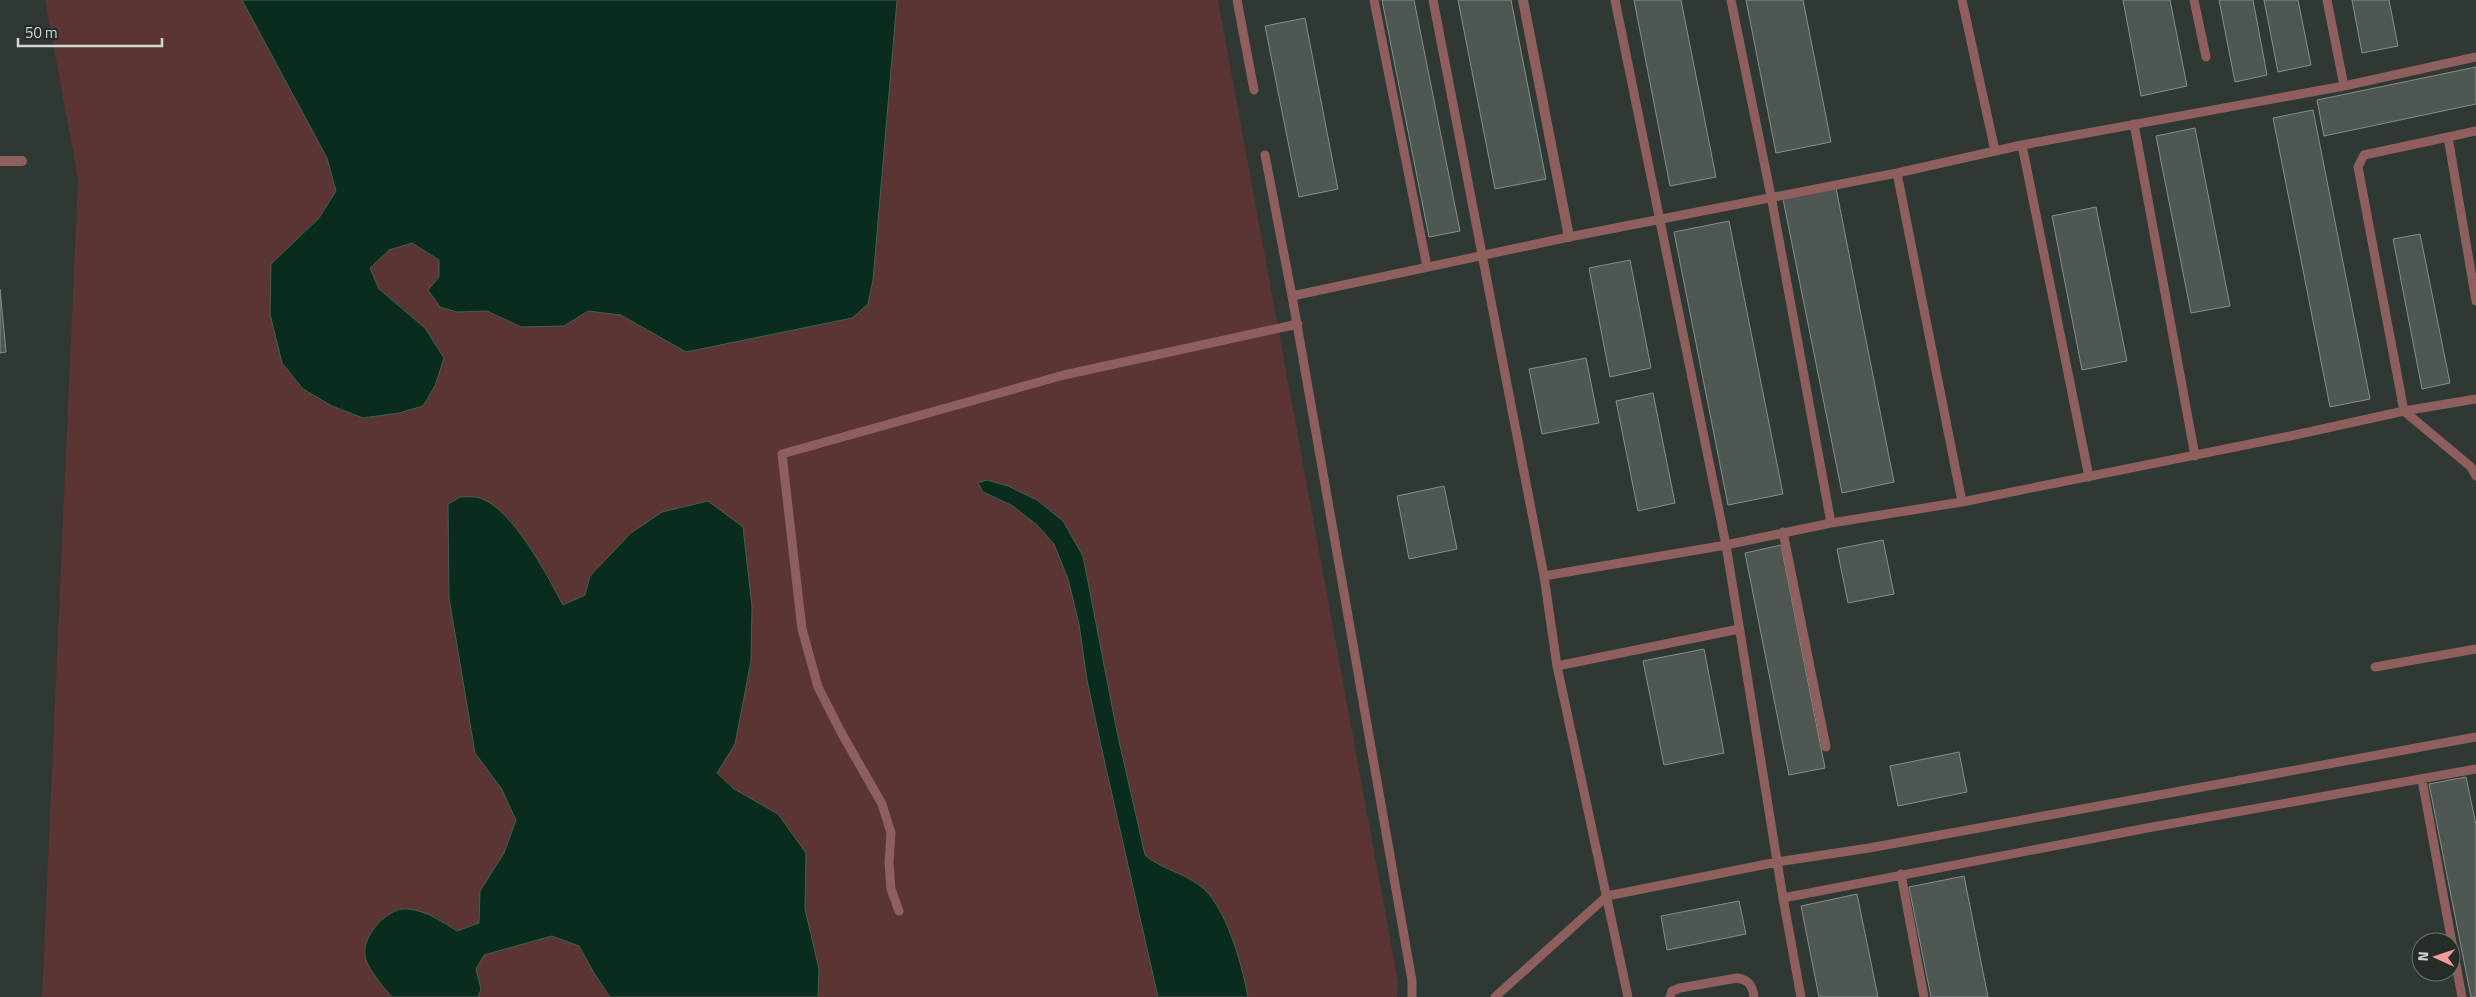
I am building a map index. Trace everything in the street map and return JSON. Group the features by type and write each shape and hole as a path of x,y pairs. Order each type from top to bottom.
{"street":[{"path":"1523,0 1570,237"},
{"path":"0,161 22,161"}],"lane":[{"path":"1237,0 1254,90"},
{"path":"1374,0 1427,267"},
{"path":"1433,0 1544,576 1557,666 1628,997"},
{"path":"1615,0 1726,545 1783,898 1802,997"},
{"path":"1731,0 1771,196 1831,523"},
{"path":"1962,0 1995,152"},
{"path":"2194,0 2206,57"},
{"path":"2327,0 2344,86"},
{"path":"1292,296 1771,196 1897,173 1995,152 2022,144 2344,86 2476,57"},
{"path":"2134,124 2195,456"},
{"path":"2476,131 2364,155 2358,167 2404,411 2471,467 2476,476"},
{"path":"2448,137 2476,301"},
{"path":"2022,144 2089,477"},
{"path":"1265,155 1298,324 1410,971 1412,997"},
{"path":"1897,173 1962,502"},
{"path":"899,911 891,889 889,863 891,832 882,804 818,687 802,629 782,454 1064,375 1298,324"},
{"path":"1544,576 1726,545 1831,523 1962,502 2195,456 2404,411 2476,399"},
{"path":"1783,532 1826,747"},
{"path":"1557,666 1739,629"},
{"path":"2375,667 2476,649"},
{"path":"1495,997 1607,896 1777,862 1869,848 2476,738"},
{"path":"1783,898 2147,828 2476,769"},
{"path":"2422,780 2462,997"},
{"path":"1901,874 1924,997"},
{"path":"1670,997 1672,992 1680,988 1737,978 1744,980 1752,986 1754,997"}],"shaded area":[{"path":"45,0 242,0 327,158 336,192 319,218 271,265 270,314 282,363 303,389 435,386 444,358 425,328 379,289 370,267 389,250 412,243 439,260 439,277 457,312 487,311 521,327 564,326 588,311 621,315 686,352 868,304 873,280 897,0 1218,0 1398,982 1397,997 818,997 819,969 805,909 806,853 778,814 734,789 717,773 735,744 631,533 590,576 585,595 562,605 551,580 510,519 448,504 449,598 475,753 501,788 516,820 504,853 480,891 480,923 457,932 435,916 380,984 392,997 42,997 78,179"},
{"path":"242,0 897,0 873,280 868,304 852,318 686,352 621,315 588,311 564,326 521,327 487,311 457,312 440,307 428,290 439,277 439,260 412,243 389,250 370,268 379,289 425,328 444,358 435,386 423,406 399,413 363,418 332,406 303,389 282,363 270,314 271,264 319,218 336,191 327,158"},
{"path":"987,480 1008,486 1037,500 1063,521 1083,556 1117,732 1145,855 1158,864 1186,877 1209,894 1225,920 1242,969 1248,997 1158,997 1103,755 1087,680 1079,624 1068,579 1054,544 1037,525 1013,506 983,492 978,483"},
{"path":"460,497 480,498 505,515 528,544 563,605 585,595 590,576 631,533 662,512 708,501 743,527 752,607 751,661 735,744 717,773 734,789 778,814 806,853 805,909 819,969 818,997 610,997 579,946 552,936 484,955 476,969 481,989 478,997 392,997 376,977 366,960 365,947 378,923 393,912 408,909 421,912 434,917 457,931 479,923 480,891 504,853 516,820 501,788 475,753 449,598 448,504"},
{"path":"552,936 579,946 610,997 478,997 481,989 476,969 484,955"}],"building":[{"path":"1382,0 1414,0 1460,231 1429,237"},
{"path":"1458,0 1511,0 1546,179 1495,189"},
{"path":"1634,0 1681,0 1716,177 1670,186"},
{"path":"1746,0 1803,0 1831,142 1776,153"},
{"path":"2123,0 2170,0 2187,86 2141,96"},
{"path":"2219,0 2253,0 2267,75 2235,82"},
{"path":"2264,0 2298,0 2311,65 2278,72"},
{"path":"2352,0 2389,0 2398,46 2362,53"},
{"path":"1305,18 1338,189 1299,197 1265,26"},
{"path":"2476,67 2476,104 2324,136 2317,100"},
{"path":"2313,110 2370,399 2330,407 2273,118"},
{"path":"2195,128 2230,306 2191,313 2156,136"},
{"path":"1836,188 1894,482 1842,493 1783,199"},
{"path":"2096,207 2127,361 2082,370 2052,216"},
{"path":"1729,221 1783,494 1728,505 1674,232"},
{"path":"2420,234 2450,383 2422,389 2393,239"},
{"path":"1630,260 1651,368 1610,377 1589,268"},
{"path":"0,289 6,352 0,353"},
{"path":"1586,358 1599,423 1542,434 1529,369"},
{"path":"1653,393 1675,503 1638,511 1616,401"},
{"path":"1444,486 1457,549 1409,559 1397,496"},
{"path":"1883,540 1894,594 1848,603 1837,549"},
{"path":"1781,545 1825,768 1789,775 1745,553"},
{"path":"1704,649 1724,753 1664,765 1643,661"},
{"path":"1959,752 1967,792 1898,806 1890,766"},
{"path":"2466,777 2476,825 2476,997 2471,997 2461,946 2461,932 2458,932 2429,784"},
{"path":"1964,876 1988,997 1931,997 1909,887"},
{"path":"1857,894 1878,997 1819,997 1801,906"},
{"path":"1739,901 1746,934 1667,950 1661,916"}]}
